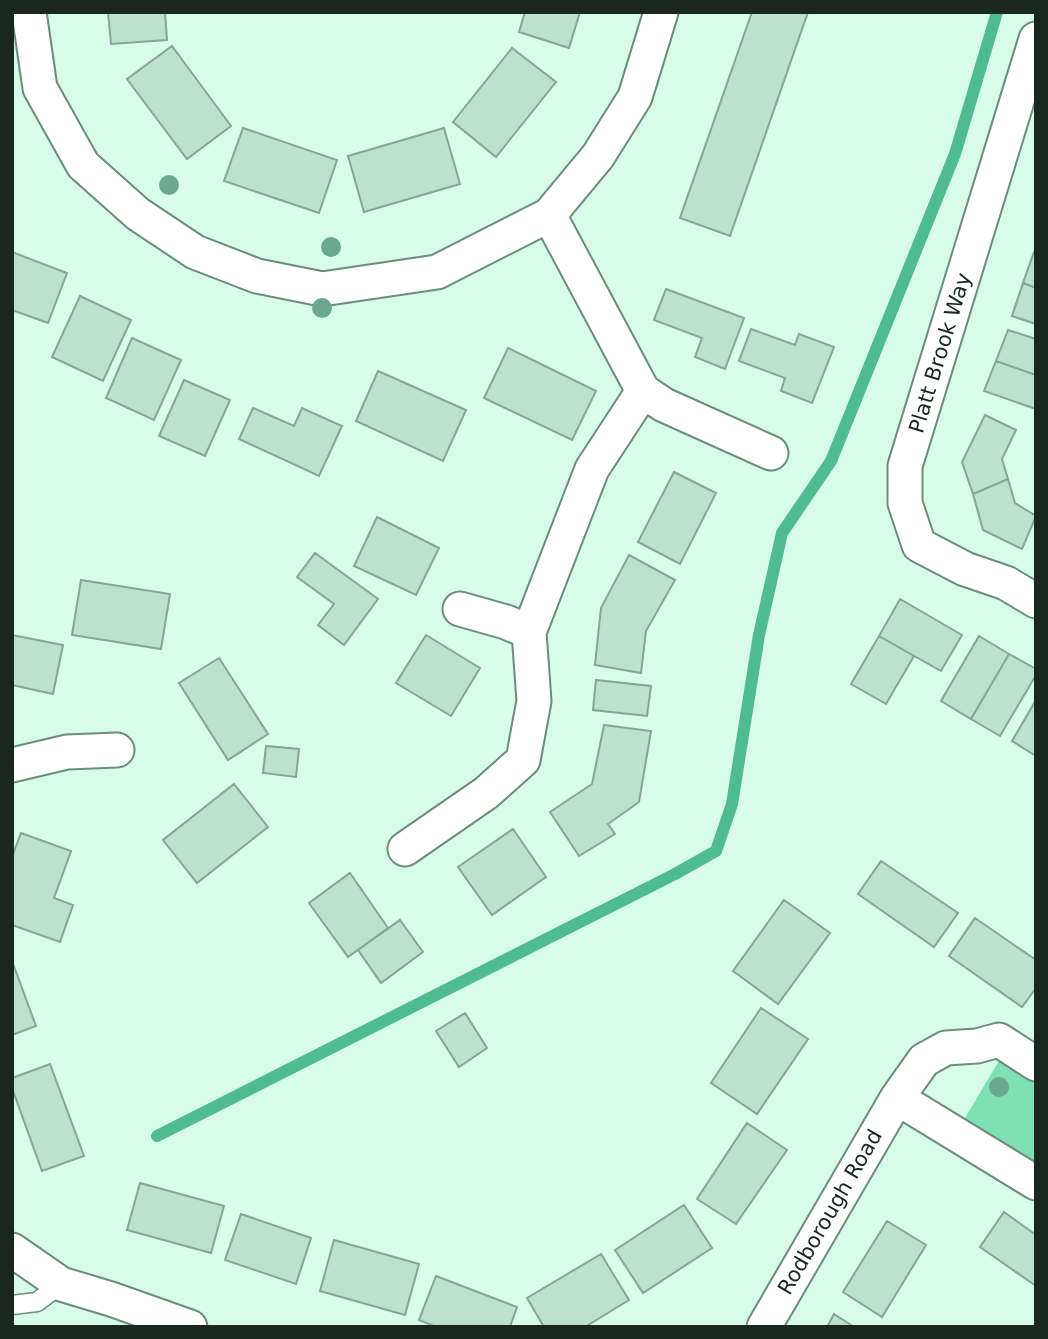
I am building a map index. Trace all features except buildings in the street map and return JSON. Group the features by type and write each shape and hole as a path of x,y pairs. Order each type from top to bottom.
{"street":[{"path":"29,12 40,88 83,165 138,214 195,252 257,276 323,289 437,272 549,215 598,156 635,97 661,12"},
{"name":"Platt Brook Way","path":"1036,40 905,466 905,503 919,545 965,569 1006,583 1036,601"},
{"path":"549,215 643,391 663,405 771,453"},
{"path":"405,849 486,793 523,760 534,701 529,632 592,469 643,391"},
{"path":"460,608 529,632"},
{"path":"12,765 66,752 117,750"},
{"name":"Rodborough Road","path":"764,1327 897,1098 924,1060 946,1048 977,1046 999,1040 1036,1064"},
{"path":"897,1098 1036,1183"},
{"path":"12,1250 61,1284 190,1327"}],"lane":[{"path":"12,1305 37,1302 61,1284"}],"green space":[{"path":"1000,1059 1036,1081 1036,1171 962,1123"}],"waterway":[{"path":"157,1136 716,851 732,804 759,635 782,533 831,461 955,154 997,12"}]}
